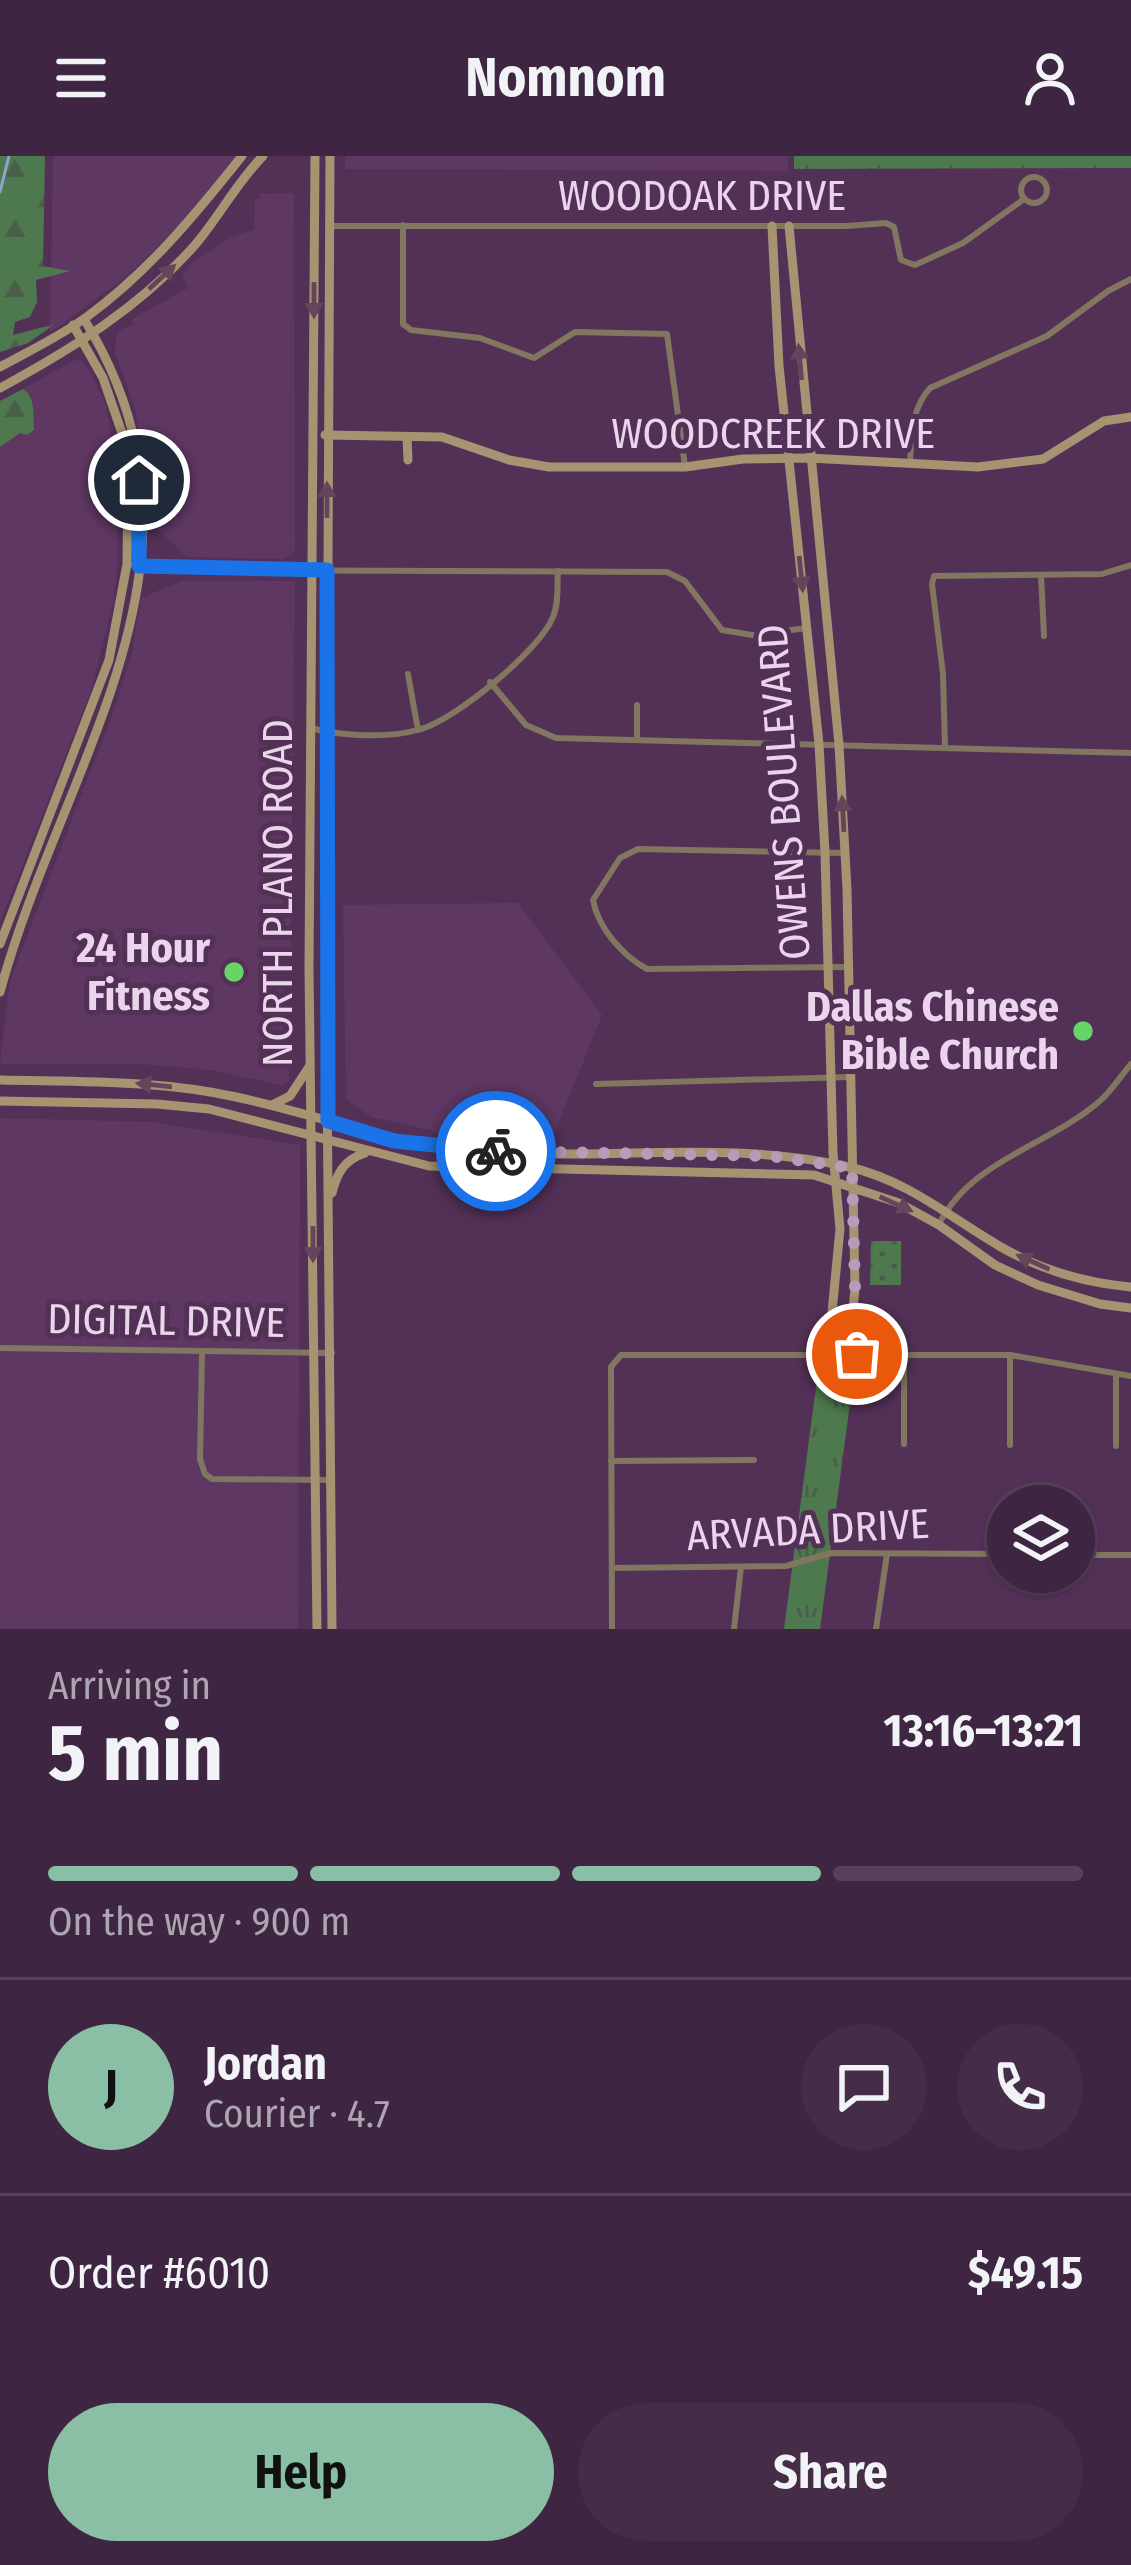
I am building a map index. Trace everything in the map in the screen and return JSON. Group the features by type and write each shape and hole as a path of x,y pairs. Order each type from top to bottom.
{"main road":[{"path":"0,367 78,322 177,237 242,156"},
{"path":"0,388 87,337 172,269 263,156"},
{"name":"NORTH PLANO ROAD","path":"315,156 309,968 317,1629"},
{"name":"NORTH PLANO ROAD","path":"330,156 325,732 332,1629"},
{"path":"314,237 329,226"},
{"name":"OWENS BOULEVARD","path":"772,226 778,366 819,744 825,852 839,1246 828,1354"},
{"name":"OWENS BOULEVARD","path":"789,226 839,745 845,853 855,1288 849,1354"},
{"path":"0,992 4,948 110,703 115,661 130,633 133,565 125,400 78,322"},
{"name":"WOODCREEK DRIVE","path":"314,437 451,438 532,466 685,467 809,458 978,467 1027,463 1060,450 1104,421 1131,417"},
{"path":"407,437 407,460"},
{"path":"309,968 326,972"},
{"path":"269,1106 290,1096 311,1062"},
{"path":"0,1080 128,1083 215,1093 394,1141 512,1152 769,1156 834,1164 945,1210 1004,1249 1044,1268 1131,1287"},
{"path":"0,1101 209,1109 429,1166 814,1175 899,1203 994,1265 1038,1285 1131,1308"},
{"path":"329,1204 342,1168 368,1152"},
{"path":"512,1152 512,1170"},
{"path":"624,1154 624,1172"},
{"path":"317,1573 333,1572"}],"street":[{"path":"1028,179 1044,182 1047,190 1042,200 1031,203 1024,199 1021,190 1028,179"},
{"name":"WOODOAK DRIVE","path":"329,226 892,224 901,260 915,265 963,243 1024,199"},
{"path":"403,225 403,324 410,330 480,338 534,358 575,332 667,334 685,467"},
{"path":"909,466 912,424 920,399 930,388 1047,336 1108,290 1131,279"},
{"path":"133,565 201,570 667,572 685,581 722,630 752,635 807,628"},
{"path":"945,747 934,576 1102,574 1131,565"},
{"path":"310,728 325,732 418,730 449,716 541,640 556,607 558,571"},
{"path":"1041,575 1044,636"},
{"path":"408,674 418,730"},
{"path":"490,682 532,730 556,738 1131,753"},
{"path":"637,705 637,740"},
{"path":"845,853 638,849 619,859 593,900 596,915 627,957 647,969 848,968"},
{"path":"939,1225 945,1210 972,1180 1100,1101 1131,1064"},
{"path":"596,1084 851,1077"},
{"name":"DIGITAL DRIVE","path":"0,1348 332,1353"},
{"path":"202,1353 200,1459 205,1474 212,1478 331,1480"},
{"path":"904,1354 904,1444"},
{"path":"1010,1354 1010,1445"},
{"path":"611,1629 611,1366 620,1355 1010,1354 1131,1376"},
{"path":"1116,1376 1116,1445"},
{"path":"611,1461 754,1460"},
{"name":"ARVADA DRIVE","path":"612,1568 795,1564 825,1553 987,1554"},
{"path":"876,1629 887,1553"},
{"path":"1095,1555 1131,1555"},
{"path":"734,1629 740,1566"}],"shaded area":[{"path":"53,156 238,156 199,207 128,275 50,333"},
{"path":"345,156 788,156 788,171 345,169"},
{"path":"294,193 295,551 284,559 187,557 152,524 135,407 115,353 116,338 119,331 134,324 132,319 188,288 182,273 188,266 233,236 254,230 255,199 260,194"},
{"path":"75,360 83,361 106,406 116,461 114,599 92,687 0,923 0,402"},
{"path":"182,581 295,581 289,1082 281,1085 211,1070 141,1064 0,1064 10,981 116,705 141,598"},
{"path":"518,903 602,1015 553,1137 452,1135 371,1117 346,1099 343,905"},
{"path":"0,1118 152,1122 300,1145 298,1629 0,1629"}],"green space":[{"path":"0,156 45,156 43,266 70,271 36,280 37,302 30,317 15,322 13,335 55,324 28,343 0,352"},
{"path":"794,156 1131,156 1131,168 794,169"},
{"path":"23,389 32,402 34,430 0,447 0,401"},
{"path":"871,1241 901,1241 901,1285 870,1285"},
{"path":"820,1357 856,1358 820,1629 784,1629"}],"waterway":[{"path":"0,192 9,156"}],"way so far":[{"path":"496,1151 769,1156 852,1168 855,1301 849,1354 857,1354"}],"place":[{"name":"24 Hour Fitness","path":"234,972"},
{"name":"Dallas Chinese Bible Church","path":"1083,1031"}],"route":[{"path":"139,480 139,566 327,570 328,1121 394,1141 496,1151"}]}
